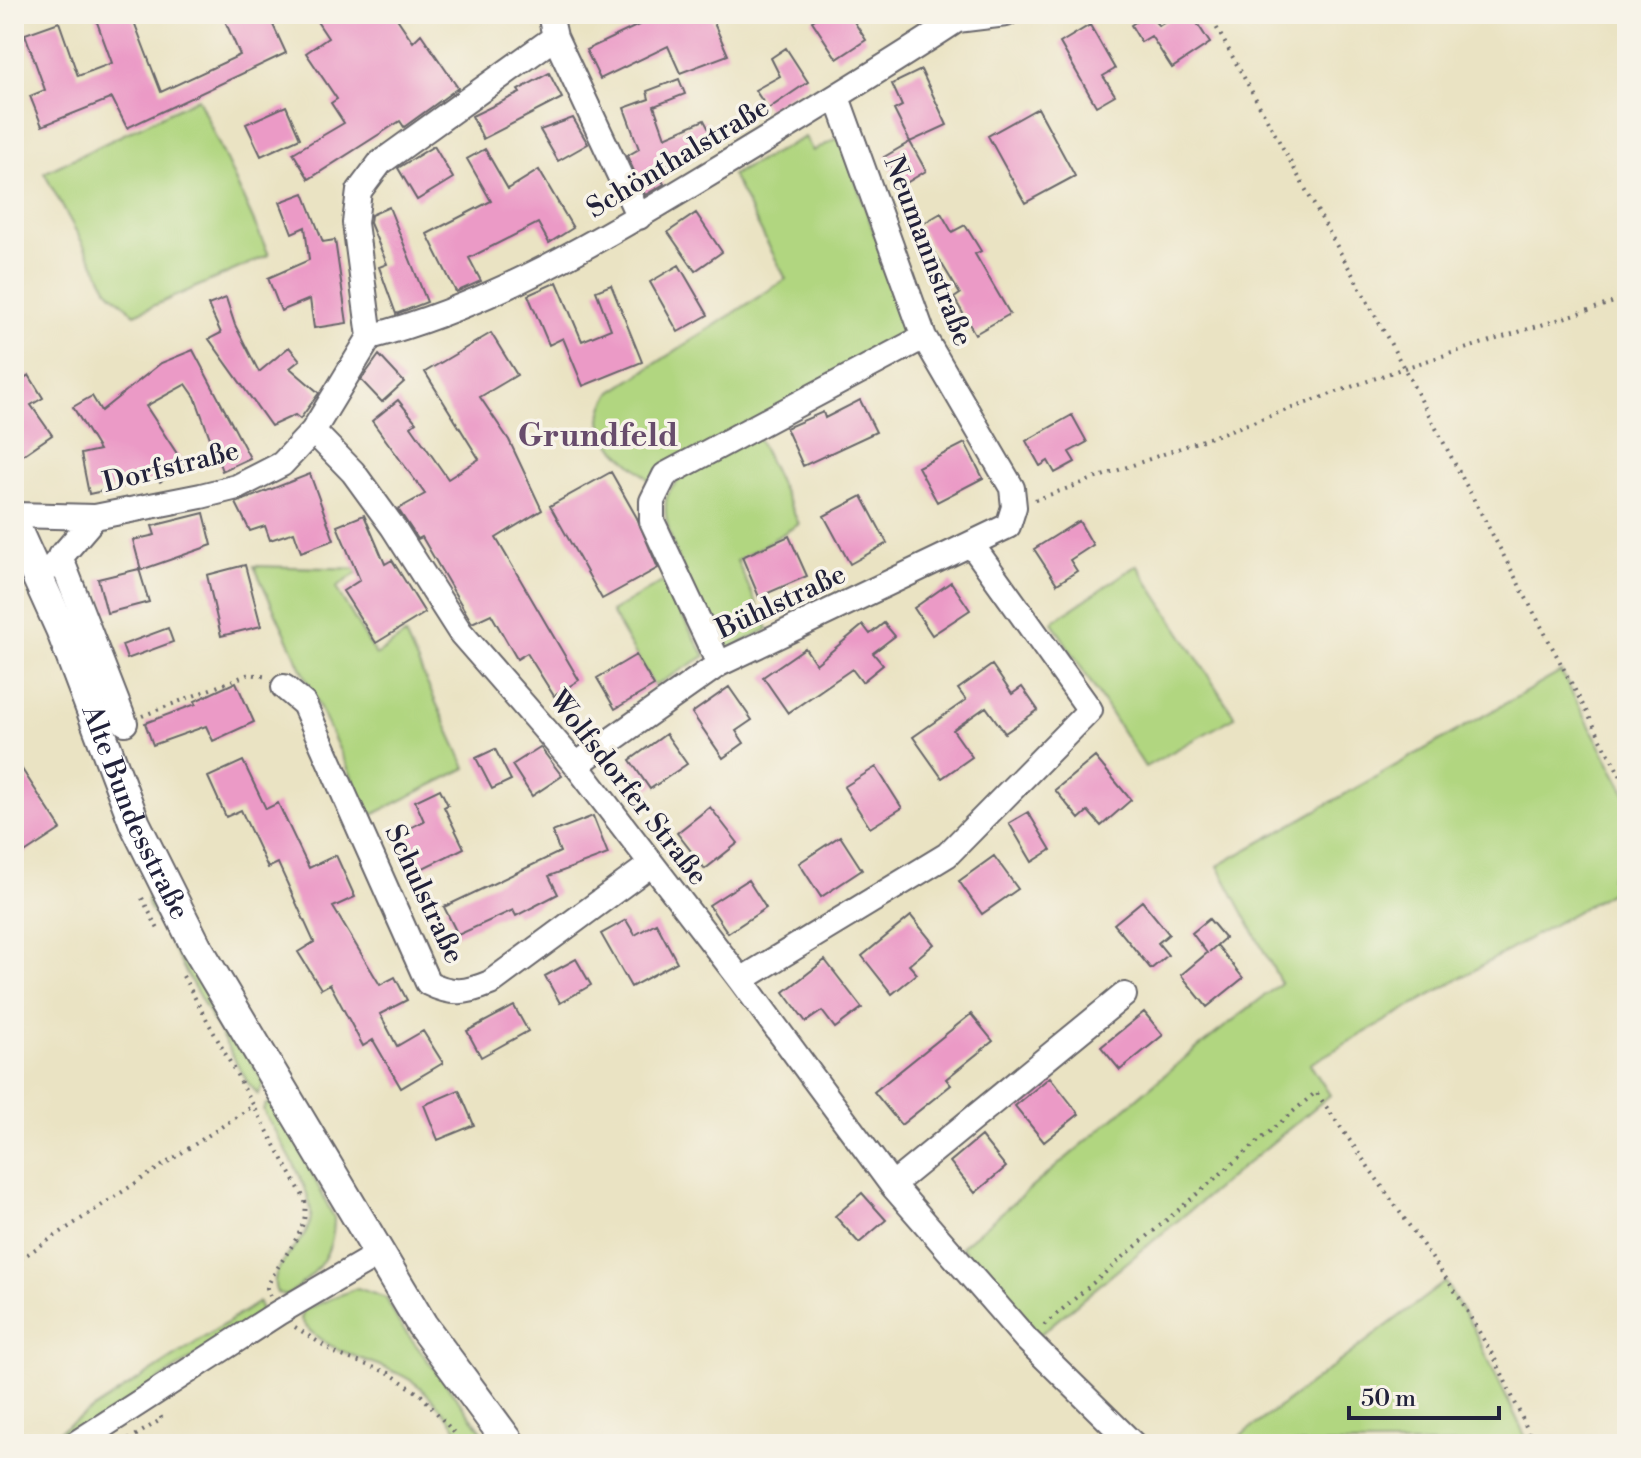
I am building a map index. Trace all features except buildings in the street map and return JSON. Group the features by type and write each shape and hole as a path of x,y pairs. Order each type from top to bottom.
{"main road":[{"name":"Alte Bundesstraße","path":"14,525 42,582 141,836 196,946 422,1325 510,1444"}],"street":[{"name":"Schönthalstraße","path":"370,337 410,326 515,286 639,217 957,20 1004,14"},
{"path":"370,337 355,223 359,191 380,163 552,26 639,217"},
{"name":"Neumannstraße","path":"837,97 924,337 1012,488 1014,507"},
{"name":"Dorfstraße","path":"14,515 95,517 237,487 282,464 313,431 370,337"},
{"path":"719,664 652,521 652,501 665,475 924,337"},
{"name":"Wolfsdorfer Straße","path":"313,431 353,472 393,527 460,632 576,765 741,980 892,1185 1026,1339 1133,1444"},
{"name":"Bühlstraße","path":"576,765 719,664 1008,526 1014,507"},
{"name":"Dorfstraße","path":"42,582 60,556 95,517"},
{"path":"741,980 947,855 1090,710 972,545"},
{"path":"60,556 125,723"},
{"name":"Schulstraße","path":"284,687 304,704 428,983 437,988 447,992 467,992 490,983 650,865"},
{"path":"892,1185 1124,995"},
{"path":"75,1444 278,1313 379,1254"}],"path":[{"path":"1209,14 1404,368 1627,788"},
{"path":"1014,507 1404,368 1627,298"},
{"path":"125,723 249,674 266,676 284,687"},
{"path":"1026,1339 1316,1092 1459,1297 1496,1361 1534,1444"},
{"path":"14,1263 252,1106 305,1200 307,1216 298,1237 276,1265 267,1288 278,1313 337,1354 389,1373 421,1395 464,1444"}],"green space":[{"path":"198,98 269,255 135,314 109,291 44,173"},
{"path":"805,137 813,151 840,137 905,320 902,336 651,482 609,442 601,419 604,406 612,392 786,279 732,175"},
{"path":"756,434 799,524 737,561 768,629 723,652 674,548 666,507 669,492 685,475"},
{"path":"1137,565 1235,717 1145,767 1052,622"},
{"path":"254,566 362,569 336,588 376,655 405,635 466,768 370,816"},
{"path":"662,582 705,656 654,686 611,612"},
{"path":"1561,672 1627,796 1627,860 1621,861 1611,877 1616,889 1310,1064 1330,1095 1039,1335 961,1247 1187,1056 1281,983 1218,866"},
{"path":"1621,860 1627,860 1627,907 1611,877"},
{"path":"147,881 264,1083 258,1094 248,1083 147,903"},
{"path":"276,1101 334,1218 331,1243 321,1263 286,1296 277,1293 277,1272 305,1233 311,1212 299,1174 263,1110 266,1104"},
{"path":"1445,1282 1472,1326 1529,1444 1230,1444"},
{"path":"357,1288 386,1298 399,1323 492,1444 470,1444 420,1387 391,1370 339,1350 311,1331 301,1319 304,1310"},
{"path":"259,1302 261,1313 62,1444 39,1444"}],"district":[{"name":"Grundfeld","path":"598,436"}]}
